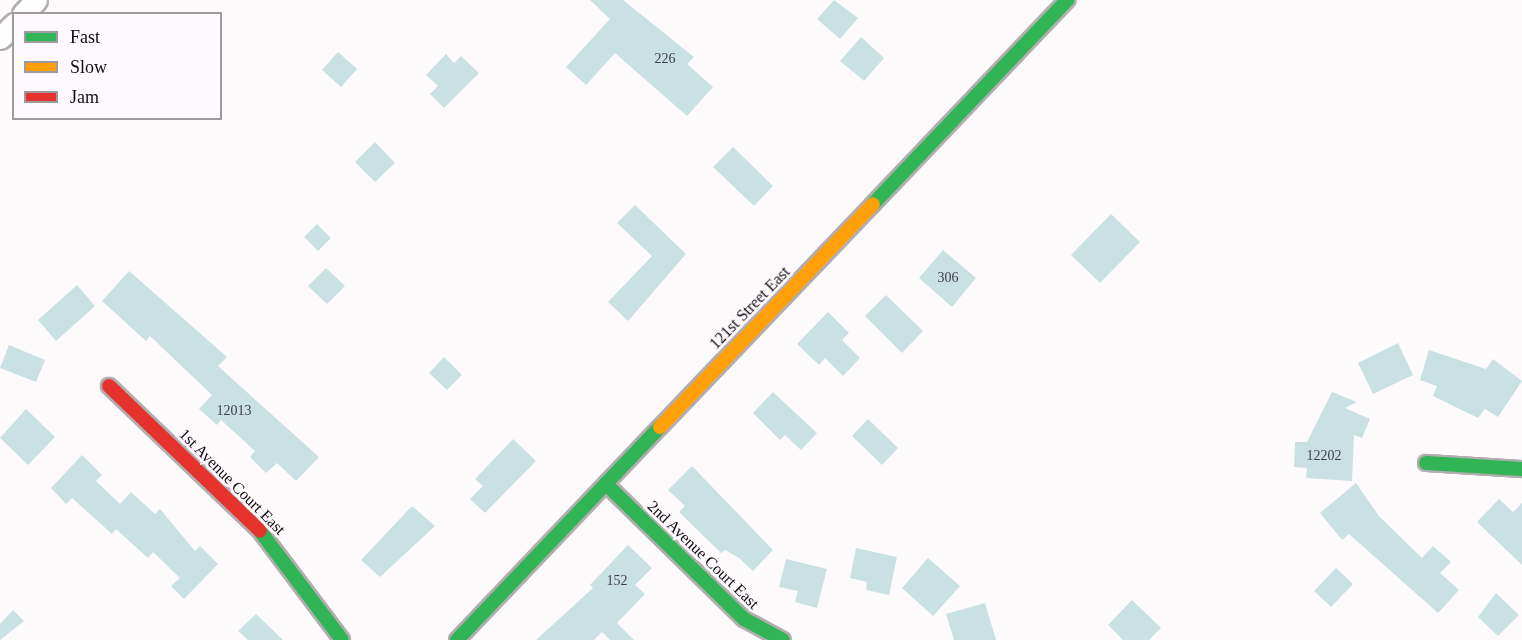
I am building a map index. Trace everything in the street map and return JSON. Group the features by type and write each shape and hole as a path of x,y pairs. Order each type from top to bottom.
{"street":[{"path":"25,12 36,0"},
{"name":"121st Street East","path":"457,640 1066,0"},
{"path":"0,38 12,26"},
{"name":"1st Avenue Court East","path":"109,386 269,539 342,640"},
{"path":"1426,463 1522,469"},
{"name":"2nd Avenue Court East","path":"606,484 744,619 783,640"}],"building":[{"path":"590,0 623,0 694,57 687,64 713,87 687,116 615,53 586,85 566,67 610,19"},
{"path":"834,0 858,18 840,39 817,19"},
{"path":"861,37 884,58 864,81 840,61"},
{"path":"338,52 357,69 341,87 322,70"},
{"path":"446,54 454,63 461,56 479,73 444,108 430,94 438,86 426,75"},
{"path":"375,142 395,163 375,182 355,162"},
{"path":"733,147 773,186 754,206 713,167"},
{"path":"635,205 686,254 628,321 608,302 652,256 617,223"},
{"path":"1111,214 1140,242 1100,283 1071,255"},
{"path":"317,224 331,238 318,251 304,237"},
{"path":"943,250 976,278 952,307 919,278"},
{"path":"326,268 345,286 327,304 308,286"},
{"path":"129,271 227,357 218,366 319,457 296,481 277,463 266,473 250,457 255,451 221,420 217,425 199,409 212,395 150,336 146,341 102,301"},
{"path":"77,285 95,306 56,341 38,320"},
{"path":"886,295 923,331 902,353 865,316"},
{"path":"828,312 849,333 842,340 860,358 843,376 825,358 819,365 797,344"},
{"path":"1398,343 1413,375 1373,394 1358,363"},
{"path":"9,345 45,360 36,382 0,368"},
{"path":"1429,350 1486,369 1493,359 1522,381 1498,417 1485,409 1478,418 1433,396 1437,386 1420,380"},
{"path":"444,357 462,375 447,390 429,373"},
{"path":"773,392 817,433 801,450 785,435 780,440 753,413"},
{"path":"1332,392 1357,402 1345,408 1370,419 1362,438 1354,435 1352,481 1306,478 1307,468 1294,467 1295,442 1307,442"},
{"path":"26,409 55,437 28,465 0,438"},
{"path":"868,419 898,448 882,465 852,436"},
{"path":"513,439 536,461 485,513 470,499 483,486 475,479"},
{"path":"82,455 102,475 96,481 120,504 131,492 155,514 160,509 195,551 200,546 218,564 184,599 171,586 180,578 153,552 148,558 116,529 112,534 72,498 66,504 51,488"},
{"path":"692,466 773,550 753,571 739,558 725,550 721,553 679,512 685,506 668,490"},
{"path":"1356,483 1379,516 1422,558 1433,546 1451,562 1440,573 1459,590 1438,613 1349,534 1342,540 1320,513"},
{"path":"1499,499 1513,512 1522,503 1522,565 1477,522"},
{"path":"412,506 435,526 380,577 361,560"},
{"path":"628,545 652,568 635,585 645,594 617,623 634,640 610,640 602,632 594,640 536,640 593,588 590,585"},
{"path":"856,548 897,557 889,595 866,590 867,582 850,578"},
{"path":"928,558 960,586 933,616 902,588"},
{"path":"786,559 827,569 817,608 795,602 798,591 779,587"},
{"path":"1336,568 1353,584 1331,607 1314,591"},
{"path":"1496,593 1519,615 1498,636 1478,617"},
{"path":"1132,600 1161,628 1149,640 1123,640 1108,625"},
{"path":"985,603 996,640 954,640 946,614"},
{"path":"13,610 24,621 0,640 0,624"},
{"path":"256,614 283,640 248,640 238,631"}],"traffic: fast":[{"path":"873,204 1067,0"},
{"path":"457,640 660,427"},
{"path":"1426,463 1522,469"},
{"path":"606,484 744,619 783,640"},
{"path":"260,531 342,640"}],"traffic: slow":[{"path":"660,427 873,204"}],"traffic: jam":[{"path":"109,386 260,531"}]}
